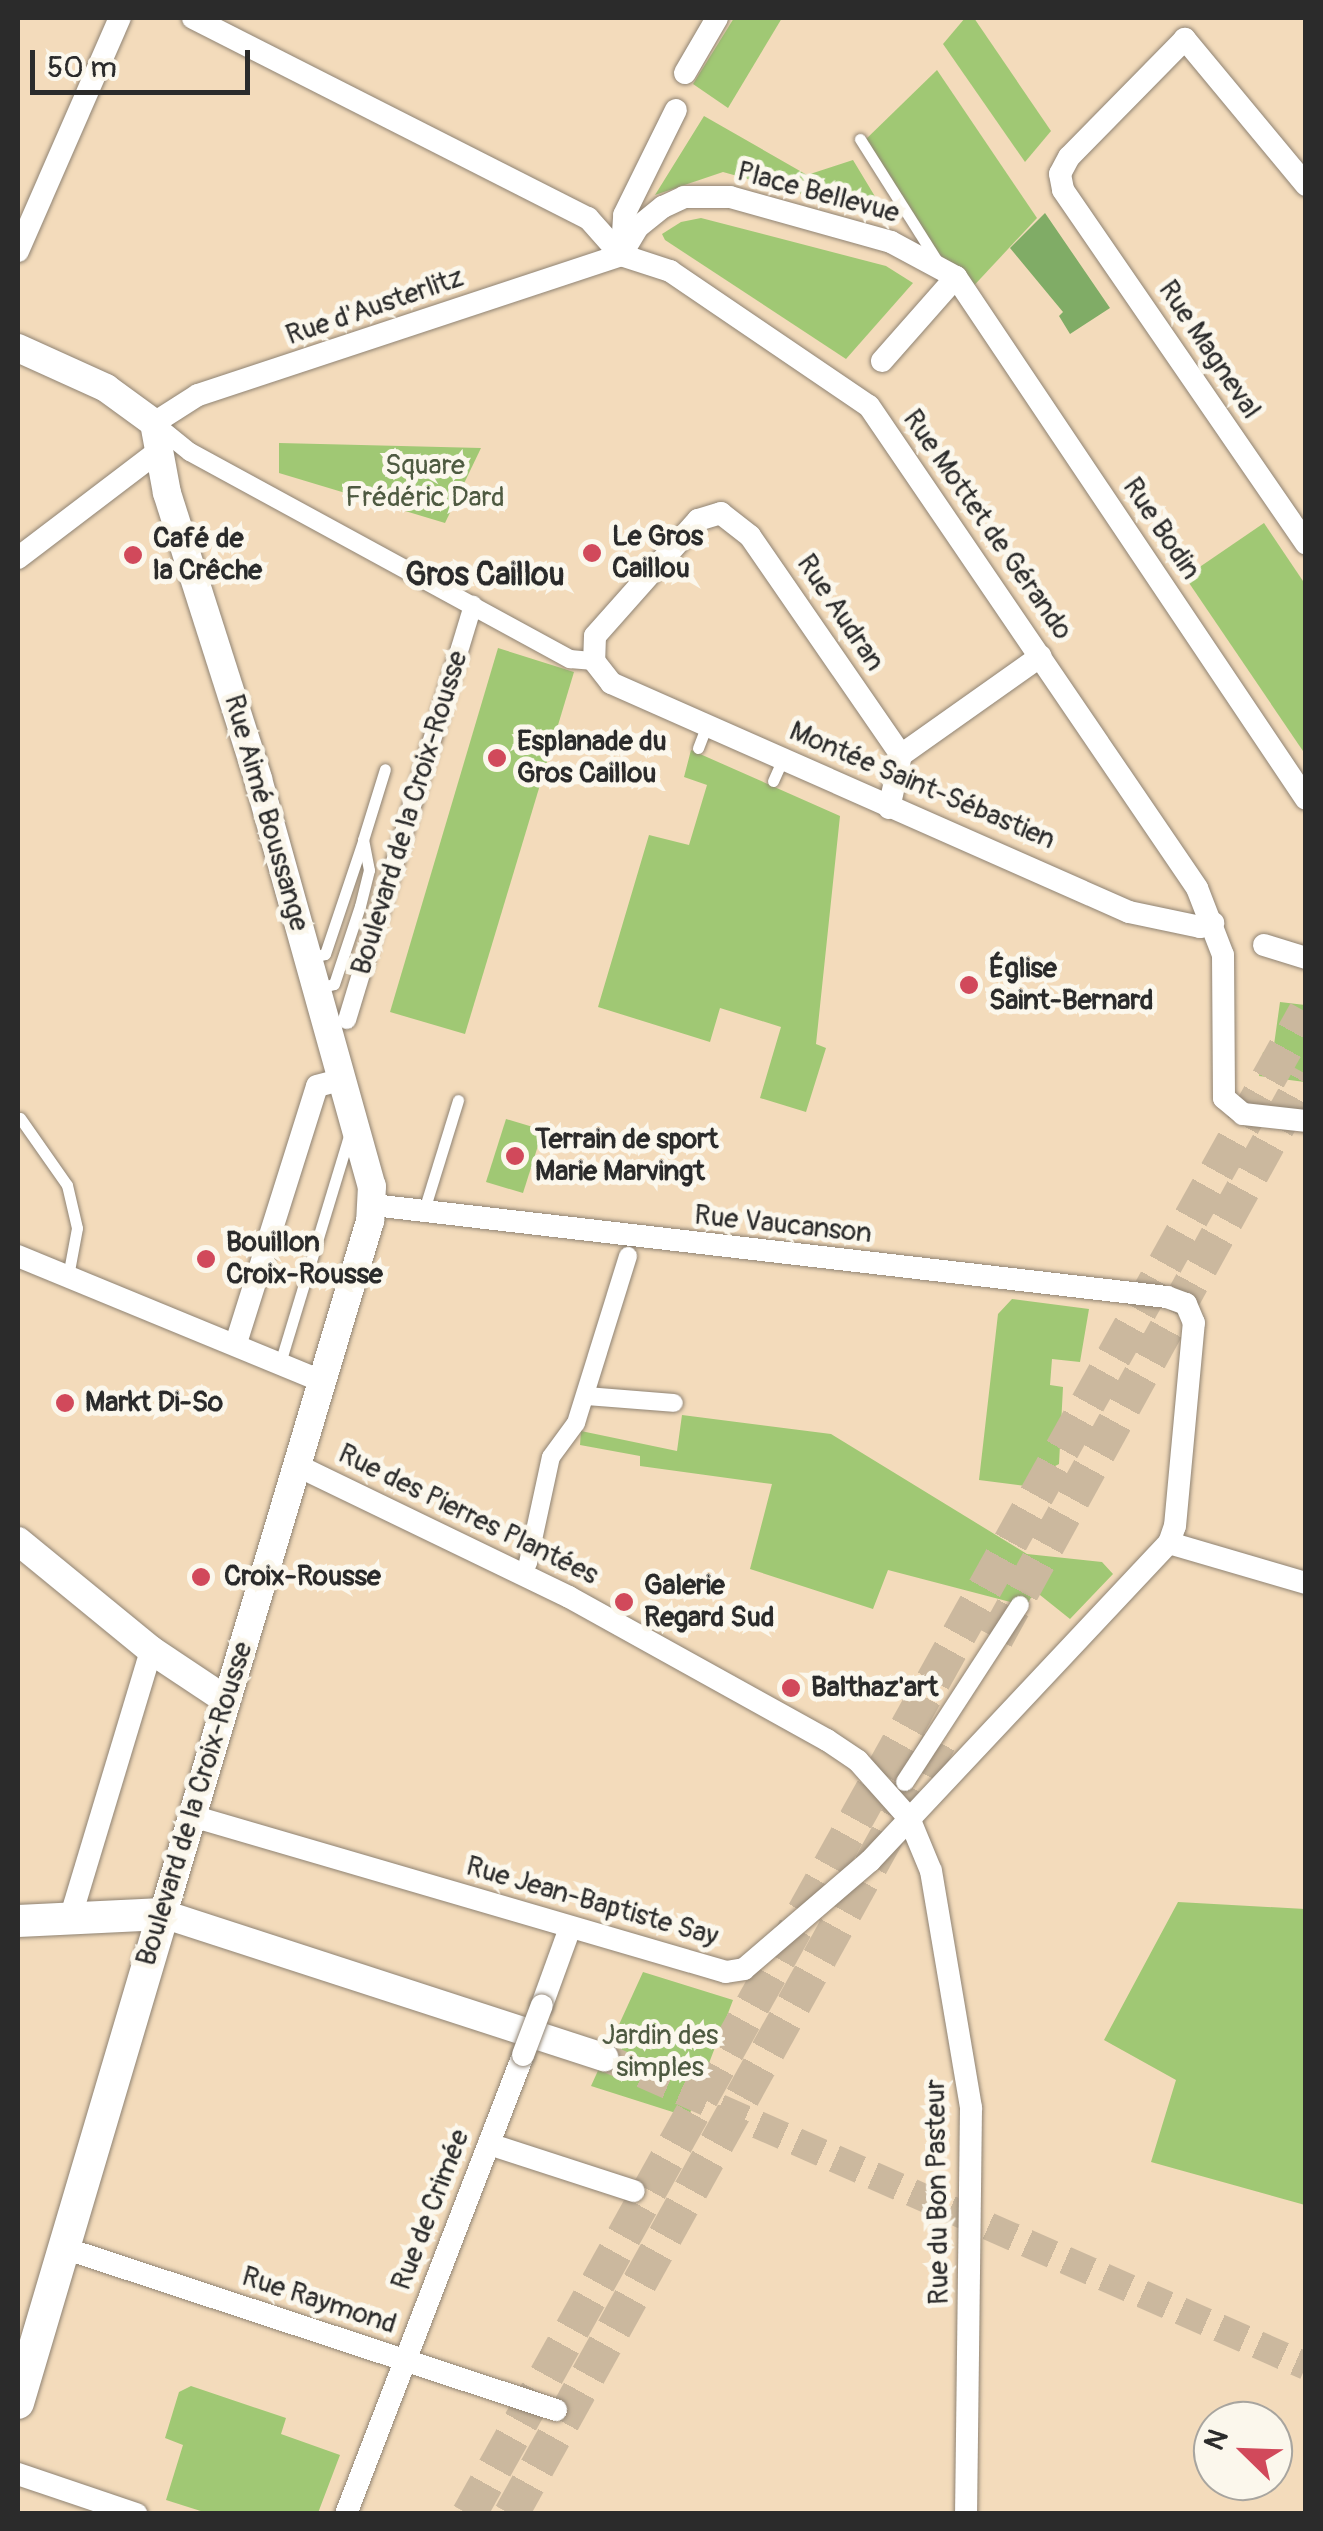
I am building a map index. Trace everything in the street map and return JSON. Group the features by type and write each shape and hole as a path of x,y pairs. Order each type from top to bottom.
{"main road":[{"path":"18,1922 163,1914"},
{"name":"Boulevard de la Croix-Rousse","path":"18,2403 163,1914"}],"street":[{"path":"18,250 120,18"},
{"path":"193,18 588,218 621,256"},
{"path":"685,74 716,18"},
{"name":"Rue Magneval","path":"1306,185 1190,40 1173,46 1068,156 1060,174 1063,190 1306,544"},
{"path":"621,256 624,215 676,110"},
{"name":"Place Bellevue","path":"621,256 648,216 663,207 684,197 730,197 891,242 954,279"},
{"name":"Rue d'Austerlitz","path":"154,423 198,396 621,256"},
{"name":"Rue Mottet de Gérando","path":"621,256 670,272 859,396 1198,888 1213,923 1226,980 1224,1098 1243,1114 1306,1121"},
{"path":"882,361 954,279"},
{"name":"Rue Bodin","path":"954,279 1306,799"},
{"path":"18,348 106,388 190,452 570,659 594,661"},
{"name":"Rue Aimé Boussange","path":"154,423 156,453 318,988 373,1205"},
{"path":"18,558 156,453"},
{"name":"Rue Audran","path":"594,661 602,622 698,520 721,513 750,536 900,755"},
{"name":"Boulevard de la Croix-Rousse","path":"346,1020 472,605"},
{"path":"889,808 900,755 1041,656"},
{"name":"Montée Saint-Sébastien","path":"594,661 611,683 707,725 778,770 1008,853 1129,912 1185,925 1213,923"},
{"path":"1264,946 1306,958"},
{"path":"236,1343 317,1086 343,1079"},
{"name":"Boulevard de la Croix-Rousse","path":"163,1914 373,1205"},
{"name":"Rue Vaucanson","path":"373,1205 1167,1296 1186,1304 1194,1322 1168,1542"},
{"path":"18,1256 321,1381"},
{"path":"528,1564 550,1457 586,1396 628,1256"},
{"path":"586,1396 674,1403"},
{"name":"Rue des Pierres Plantées","path":"296,1465 569,1597 827,1740 858,1761 909,1818"},
{"path":"18,1541 151,1650 226,1700"},
{"path":"1168,1542 1306,1583"},
{"name":"Rue Jean-Baptiste Say","path":"192,1816 726,1972 744,1969 870,1860 1168,1542"},
{"path":"905,1782 1020,1606"},
{"path":"70,1919 151,1650"},
{"name":"Rue du Bon Pasteur","path":"909,1818 928,1855 971,2108 966,2514"},
{"path":"163,1914 604,2057"},
{"name":"Rue de Crimée","path":"346,2514 570,1928"},
{"path":"489,2144 634,2190"},
{"name":"Rue Raymond","path":"64,2248 556,2410"},
{"path":"18,2474 136,2514"}],"lane":[{"name":"Place Bellevue","path":"860,139 954,279"},
{"path":"698,748 707,725"},
{"path":"308,958 325,954 385,769"},
{"path":"318,988 334,984 360,906 369,870 364,840"},
{"path":"423,1212 458,1100"},
{"path":"20,1118 67,1184 76,1228 68,1276"},
{"path":"280,1363 354,1118"}],"green space":[{"path":"734,18 782,18 728,108 693,84"},
{"path":"965,18 974,18 1051,131 1025,162 943,44"},
{"path":"937,70 1037,218 967,293 939,265 862,143"},
{"path":"704,116 807,175 853,160 888,218 723,172 655,195"},
{"path":"1045,213 1110,308 1070,334 1059,316 1063,312 1010,248"},
{"path":"701,218 886,266 913,283 846,359 665,240 662,234 681,222"},
{"name":"Square Frédéric Dard","path":"279,443 481,448 445,523 279,473"},
{"path":"1264,523 1305,584 1305,754 1185,577"},
{"path":"498,648 574,672 465,1034 390,1012"},
{"path":"691,750 840,816 816,1044 826,1048 806,1112 760,1098 781,1027 720,1008 710,1042 598,1007 649,835 689,845 707,785 684,777"},
{"path":"1280,1002 1305,1005 1305,1082 1259,1076 1263,1052 1273,1052"},
{"name":"Terrain de sport Marie Marvingt","path":"506,1119 543,1130 523,1193 486,1182"},
{"path":"1012,1299 1089,1309 1080,1362 1052,1359 1050,1385 1063,1387 1059,1464 1034,1477 1033,1487 979,1480 998,1314"},
{"path":"682,1415 831,1434 1027,1554 1102,1562 1113,1574 1070,1619 1035,1591 1026,1606 888,1570 873,1609 750,1569 772,1484 640,1466 640,1456 580,1445 581,1431 677,1451"},
{"path":"1178,1902 1305,1909 1305,2205 1151,2162 1176,2080 1104,2040"},
{"name":"Jardin des simples","path":"643,1972 733,2000 684,2129 675,2126 679,2114 591,2086"},
{"path":"191,2386 286,2418 281,2434 340,2455 318,2513 207,2513 166,2500 183,2445 165,2438 179,2392"}],"tunnel":[{"path":"469,2514 1306,1011"},
{"path":"996,1638 1306,1074"},
{"path":"511,2514 947,1727"},
{"path":"604,2057 1306,2366"}],"place":[{"name":"Le Gros Caillou","path":"592,553"},
{"name":"Café de la Crêche","path":"133,555"},
{"name":"Esplanade du Gros Caillou","path":"497,758"},
{"name":"Église Saint-Bernard","path":"969,985"},
{"name":"Terrain de sport Marie Marvingt","path":"515,1156"},
{"name":"Bouillon Croix-Rousse","path":"206,1259"},
{"name":"Markt Di-So","path":"65,1403"},
{"name":"Croix-Rousse","path":"201,1577"},
{"name":"Galerie Regard Sud","path":"624,1602"},
{"name":"Balthaz'art","path":"791,1688"}],"district":[{"name":"Gros Caillou","path":"485,575"}]}
